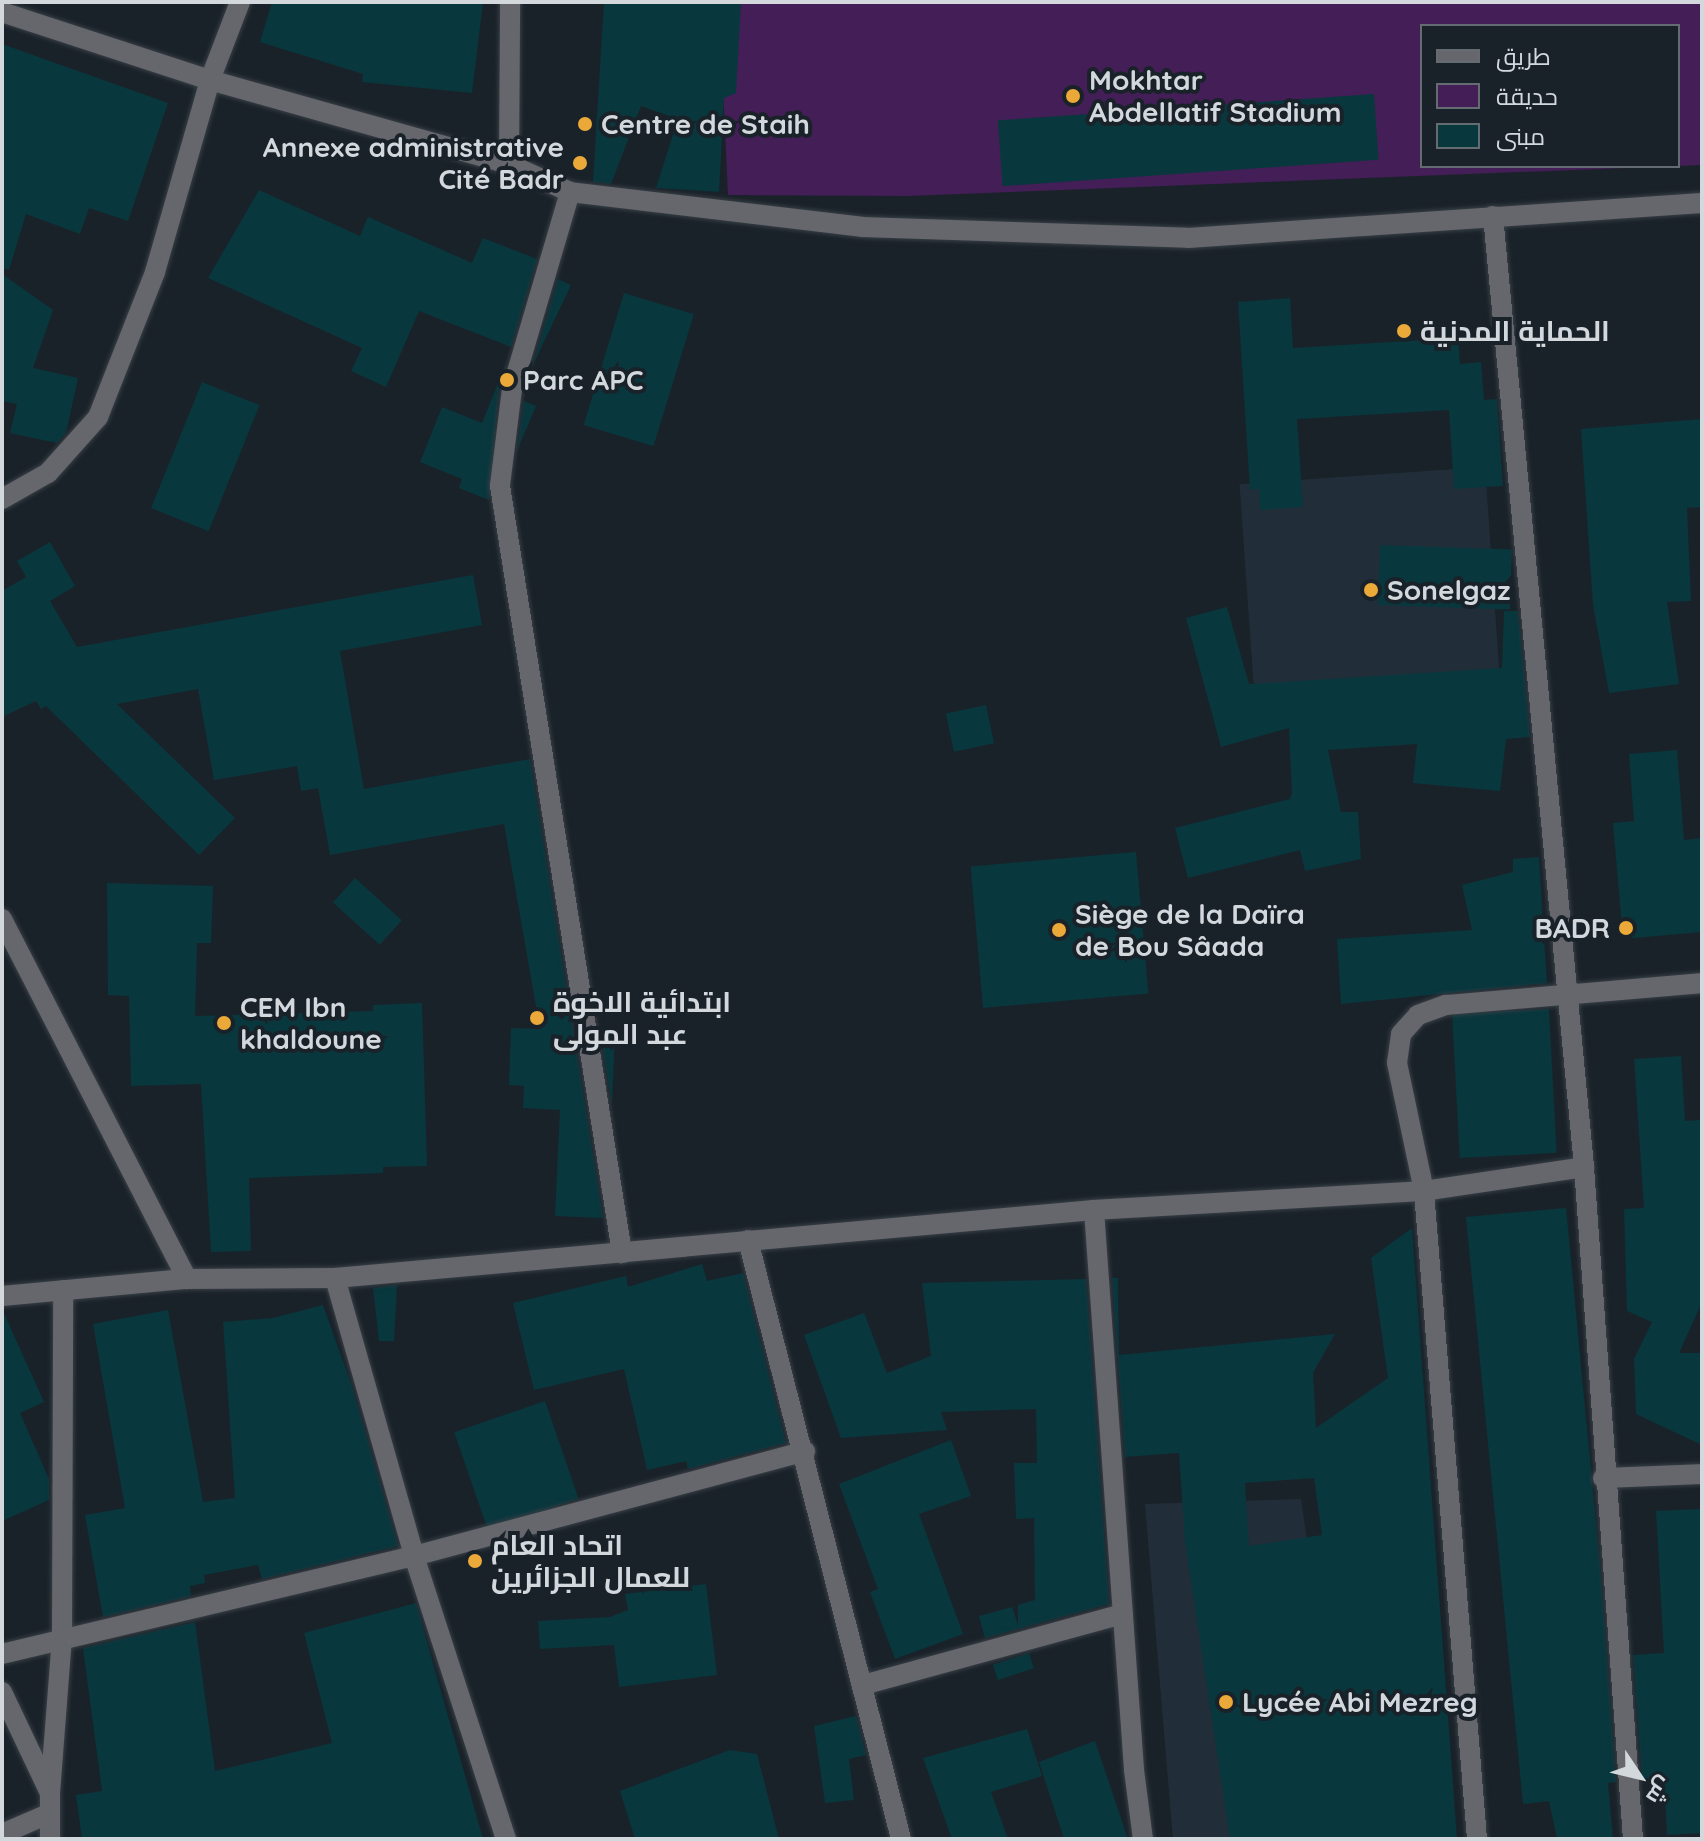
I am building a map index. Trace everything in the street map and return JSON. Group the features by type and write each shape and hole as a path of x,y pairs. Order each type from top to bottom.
{"street":[{"path":"2,499 48,473 98,417 155,272 210,80 240,2"},
{"path":"509,164 510,2"},
{"path":"2,12 210,80 509,164 570,192 862,227 1188,238 1702,203"},
{"path":"570,192 512,389 500,486 622,1253"},
{"path":"1493,216 1565,995 1584,1167 1603,1478 1633,1839"},
{"path":"2,919 187,1279"},
{"path":"1477,1839 1424,1191 1397,1063 1404,1027 1418,1015 1446,1005 1702,983"},
{"path":"2,1296 187,1279 335,1278 1094,1210 1424,1191 1584,1167"},
{"path":"1094,1210 1122,1614 1143,1839"},
{"path":"748,1240 805,1451 901,1839"},
{"path":"335,1278 414,1556 506,1839"},
{"path":"50,1839 49,1803 62,1636 63,1290"},
{"path":"2,1654 62,1636 414,1556 805,1451"},
{"path":"1603,1478 1702,1474"},
{"path":"863,1685 1122,1614"},
{"path":"2,1692 49,1803"},
{"path":"2,1834 49,1803"}],"shaded area":[{"name":"Sonelgaz","path":"1485,467 1501,694 1256,712 1240,484"},
{"name":"Lycée Abi Mezreg","path":"1301,1499 1312,1575 1244,1839 1173,1839 1145,1504"}],"green space":[{"name":"Mokhtar Abdellatif Stadium","path":"719,2 1702,2 1702,165 1680,166 1680,24 1420,24 1420,168 1625,168 907,196 728,195"}],"building":[{"path":"272,2 483,2 472,93 362,82 363,74 260,42"},
{"path":"604,2 741,2 736,93 724,98 719,192 656,188 678,119 641,106 611,184 593,182"},
{"path":"2,44 168,103 128,221 89,208 80,234 26,214 9,270 2,268"},
{"path":"1374,94 1379,160 1003,186 998,120"},
{"path":"259,190 360,236 368,217 472,263 483,238 537,259 511,347 419,311 386,387 351,371 362,348 208,278"},
{"path":"2,274 53,310 33,368 78,378 66,433 57,443 10,433 17,404 2,401"},
{"path":"558,279 571,285 532,367"},
{"path":"624,293 694,314 653,446 584,425"},
{"path":"1290,298 1293,348 1458,338 1460,364 1481,362 1484,400 1497,399 1503,486 1454,489 1449,410 1297,419 1303,507 1260,510 1259,489 1250,490 1238,302"},
{"path":"508,358 499,387 489,500 459,488 462,479 420,462 442,407 482,423"},
{"path":"202,382 259,405 209,531 151,508"},
{"path":"524,401 536,406 517,451"},
{"path":"1702,419 1702,507 1687,508 1691,601 1667,602 1679,684 1609,693 1593,605 1581,429"},
{"path":"50,542 75,586 50,601 77,647 473,575 482,625 340,651 364,789 530,759 603,1218 555,1216 560,1110 523,1108 524,1086 509,1085 511,1028 540,1029 504,824 330,855 318,788 301,791 297,766 214,780 198,689 117,704 235,818 199,855 46,706 41,709 36,701 2,717 2,591 26,577 17,561"},
{"path":"1380,545 1512,550 1510,610 1378,605"},
{"path":"1227,607 1249,684 1502,668 1504,611 1518,611 1530,737 1506,739 1500,791 1413,783 1417,744 1328,750 1341,812 1358,812 1361,859 1305,871 1300,850 1188,878 1175,828 1290,799 1292,793 1289,728 1221,747 1186,618"},
{"path":"986,705 994,743 954,752 946,714"},
{"path":"1677,750 1684,840 1702,838 1702,932 1623,939 1613,823 1634,821 1629,754"},
{"name":"Siège de la Daïra de Bou Sâada","path":"1136,852 1148,993 983,1008 971,866"},
{"path":"1539,857 1547,983 1341,1004 1337,939 1472,930 1462,885 1513,872 1513,859"},
{"path":"355,878 402,920 380,945 333,903"},
{"path":"107,883 213,886 211,943 197,943 195,1016 373,1011 373,1005 422,1003 427,1166 383,1167 383,1173 249,1178 251,1251 211,1252 201,1084 131,1086 129,996 108,995"},
{"path":"1549,1009 1557,1153 1460,1158 1452,1014"},
{"path":"600,1032 615,1032 612,1104"},
{"path":"1681,1056 1685,1121 1702,1120 1702,1302 1679,1353 1702,1353 1702,1445 1636,1414 1634,1359 1652,1322 1627,1311 1624,1209 1644,1208 1634,1059"},
{"path":"1566,1208 1600,1564 1616,1782 1608,1783 1613,1839 1557,1839 1549,1801 1523,1804 1466,1217"},
{"path":"1412,1228 1457,1839 1230,1839 1185,1542 1179,1453 1125,1457 1112,1278 1118,1278 1119,1355 1335,1334 1313,1373 1316,1428 1388,1378 1371,1258","holes":["1314,1478 1322,1535 1249,1546 1245,1483"]},
{"path":"702,1264 707,1281 743,1273 786,1443 688,1469 686,1461 647,1470 624,1369 534,1390 513,1303 626,1276 628,1287"},
{"path":"1086,1279 1109,1604 985,1638 979,1616 1012,1607 1018,1625 1018,1605 1035,1600 1034,1518 1016,1519 1014,1463 1037,1463 1036,1409 941,1412 947,1430 841,1438 804,1335 864,1313 887,1373 931,1356 922,1283"},
{"path":"397,1285 394,1341 379,1341 373,1288"},
{"path":"323,1305 352,1386 398,1546 262,1579 258,1565 204,1575 205,1583 190,1586 191,1596 103,1617 85,1515 125,1508 93,1324 168,1310 203,1502 235,1498 223,1322 273,1318"},
{"path":"2,1309 44,1402 20,1413 49,1479 49,1500 2,1521"},
{"path":"545,1401 579,1498 488,1530 454,1432"},
{"path":"951,1440 971,1496 919,1514 963,1634 895,1659 870,1592 878,1589 839,1484"},
{"path":"1702,1509 1702,1833 1667,1835 1664,1776 1642,1779 1633,1655 1664,1653 1656,1511"},
{"path":"706,1584 717,1675 619,1687 614,1645 540,1649 538,1621 610,1617 628,1610 625,1594"},
{"path":"416,1603 483,1839 82,1839 76,1795 102,1791 83,1648 195,1622 215,1771 332,1743 304,1633"},
{"path":"1029,1653 1034,1668 998,1680 993,1665"},
{"path":"856,1716 866,1755 849,1759 854,1800 825,1803 814,1726"},
{"path":"1027,1729 1042,1776 991,1792 1008,1839 952,1839 923,1758"},
{"path":"1095,1741 1128,1839 1064,1839 1039,1762"},
{"path":"730,1750 757,1754 779,1839 635,1839 620,1791"}],"place":[{"name":"Mokhtar Abdellatif Stadium","path":"1073,96"},
{"name":"Centre de Staih","path":"585,124"},
{"name":"Annexe administrative Cité Badr","path":"580,163"},
{"name":"الحماية المدنية","path":"1404,331"},
{"name":"Parc APC","path":"507,380"},
{"name":"Sonelgaz","path":"1371,590"},
{"name":"BADR","path":"1626,928"},
{"name":"Siège de la Daïra de Bou Sâada","path":"1059,930"},
{"name":"ابتدائية الاخوة عبد المولى","path":"537,1018"},
{"name":"CEM Ibn khaldoune","path":"224,1023"},
{"name":"اتحاد العام للعمال الجزائرين","path":"475,1561"},
{"name":"Lycée Abi Mezreg","path":"1226,1702"}]}
